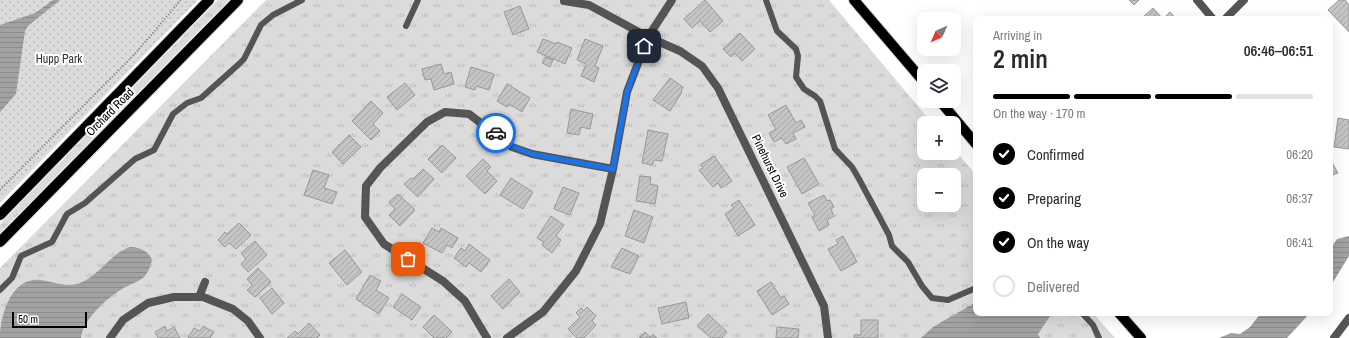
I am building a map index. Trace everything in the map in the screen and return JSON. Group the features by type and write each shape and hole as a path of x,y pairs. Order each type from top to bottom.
{"main road":[{"name":"Orchard Road","path":"0,215 209,0"},
{"name":"Orchard Road","path":"0,242 238,0"},
{"path":"854,0 917,74"},
{"path":"946,108 973,140"},
{"path":"1123,316 1141,338"}],"street":[{"path":"507,338 543,312 576,271 600,224 613,169 627,92 648,37 672,0"},
{"path":"1197,0 1210,16"},
{"path":"1228,16 1244,0"},
{"name":"Pinehurst Drive","path":"564,1 589,5 648,37 680,50 702,66 718,88 824,306 828,338"},
{"path":"487,338 465,301 444,281 384,244 365,217 366,186 380,168 427,122 445,112 469,114 512,146 532,154 613,169"},
{"path":"199,297 205,282"},
{"path":"110,338 123,320 148,303 174,297 199,297 233,309 248,321 260,338"},
{"path":"1334,338 1349,318"}],"lane":[{"path":"0,290 12,278 21,256 52,242 67,214 88,201 135,159 154,150 173,114 187,103 201,98 240,64 261,25 273,15 302,0"},
{"path":"406,26 418,0"},
{"path":"766,0 775,27 796,49 798,56 796,73 798,82 804,89 820,101 832,143 838,153 852,167 860,179 889,235 895,251 908,262 922,286 932,298 948,300 973,289"},
{"path":"1085,316 1093,325 1099,338"}],"path":[{"path":"0,190 133,56 181,0"}],"green space":[{"name":"Hupp Park","path":"0,0 198,0 0,203"},
{"path":"218,0 229,0 0,233 0,224"},
{"path":"266,0 829,0 917,105 917,108 919,108 926,116 917,116 917,160 961,160 961,157 973,171 973,316 1096,316 1115,338 0,338 0,268"}],"shaded area":[{"path":"53,0 60,0 28,26 25,31 16,94 0,112 0,25 35,13"},
{"path":"1349,236 1349,256 1333,282 1333,245 1337,239"},
{"path":"130,247 140,249 149,254 152,260 148,271 144,277 116,293 96,310 86,324 81,338 0,338 2,319 9,299 22,284 31,280 41,280 66,285 80,283 93,275 117,254"},
{"path":"973,304 973,316 1050,316 1038,334 1040,338 921,338 933,327"},
{"path":"1259,316 1307,316 1287,338 1219,338 1231,333 1240,334 1250,327"}],"building":[{"path":"705,0 723,21 710,32 700,21 692,28 684,19"},
{"path":"1129,0 1139,0 1134,5"},
{"path":"1339,0 1345,0 1349,5 1349,32 1328,10"},
{"path":"520,6 529,29 513,35 504,12"},
{"path":"1153,8 1160,16 1144,16"},
{"path":"1170,12 1173,16 1166,16"},
{"path":"740,33 755,49 742,61 735,53 731,57 723,49"},
{"path":"543,39 556,44 557,42 572,48 565,64 537,52"},
{"path":"585,39 603,46 595,66 599,68 594,82 581,76 586,64 577,60"},
{"path":"545,57 553,60 550,67 542,63"},
{"path":"441,64 444,74 451,72 454,84 434,90 431,79 425,80 422,69"},
{"path":"471,67 494,74 489,90 476,86 475,90 465,87"},
{"path":"670,78 683,87 682,92 670,111 653,100"},
{"path":"405,83 415,95 397,110 387,97"},
{"path":"507,84 530,98 522,112 509,104 507,107 497,101"},
{"path":"371,101 383,113 373,124 380,131 371,140 352,121"},
{"path":"786,105 796,123 801,120 805,127 793,133 796,139 786,144 782,138 774,142 769,133 776,129 768,115"},
{"path":"571,109 593,114 590,129 581,127 579,135 567,133"},
{"path":"1338,118 1349,120 1349,149 1334,147"},
{"path":"648,130 668,134 662,161 654,160 652,165 642,163"},
{"path":"349,135 361,147 343,164 332,152"},
{"path":"442,145 456,158 442,173 428,159"},
{"path":"714,156 732,181 721,188 718,183 713,187 699,170 703,168 701,164"},
{"path":"804,158 819,184 802,194 787,167"},
{"path":"483,159 491,167 487,171 497,181 485,194 466,176"},
{"path":"1333,164 1338,173 1333,175"},
{"path":"423,169 434,179 418,197 404,184 411,178 413,179"},
{"path":"313,170 329,175 324,188 337,192 332,204 304,195"},
{"path":"640,176 651,177 650,184 658,186 655,204 636,201"},
{"path":"511,178 533,192 523,209 500,195"},
{"path":"563,187 579,193 570,215 554,209"},
{"path":"398,194 415,210 400,226 389,215 395,209 389,202"},
{"path":"824,195 827,201 830,200 834,207 831,209 834,216 827,220 829,225 819,231 812,217 815,215 808,203"},
{"path":"739,200 755,225 738,236 725,214 734,208 731,205"},
{"path":"634,210 653,217 644,243 625,236"},
{"path":"551,216 564,225 556,236 561,240 552,253 542,245 544,242 537,238"},
{"path":"239,223 251,235 236,249 229,243 225,247 218,240 225,232 227,234"},
{"path":"432,228 439,232 441,228 458,238 452,248 447,245 442,253 423,243"},
{"path":"843,236 857,262 841,271 828,249 838,244 836,240"},
{"path":"255,241 267,255 248,272 241,264 246,259 241,253"},
{"path":"469,244 490,260 481,272 469,263 466,267 454,258 461,248 465,251"},
{"path":"622,248 639,256 630,274 611,267"},
{"path":"345,250 362,272 347,285 329,263"},
{"path":"258,268 271,282 255,297 247,290 252,285 247,279"},
{"path":"370,275 381,281 376,290 389,298 379,314 356,299"},
{"path":"509,279 520,292 503,309 491,296"},
{"path":"771,282 781,298 784,296 789,304 772,315 757,291"},
{"path":"272,288 284,303 272,314 260,298"},
{"path":"402,294 421,307 412,320 393,307"},
{"path":"686,302 689,318 662,324 658,308"},
{"path":"587,307 596,316 592,321 596,325 584,338 577,338 568,329 580,317 576,313 581,308 584,311"},
{"path":"708,314 727,332 722,338 711,338 697,326"},
{"path":"434,315 452,332 446,338 434,338 423,327"},
{"path":"861,320 878,320 878,338 854,338 854,335 861,335"},
{"path":"309,323 320,335 317,338 287,338 295,331 298,334"},
{"path":"165,326 167,331 174,327 180,338 158,338 155,332"},
{"path":"203,326 214,332 210,338 188,338 194,328 200,331"},
{"path":"777,327 799,329 798,338 776,338"},
{"path":"645,332 650,337 653,334 657,338 639,338"}],"way so far":[{"path":"408,259 384,244 365,217 366,186 380,168 427,122 445,112 469,114 496,133"}],"route":[{"path":"496,133 512,146 532,154 613,169 627,92 644,46"}]}
